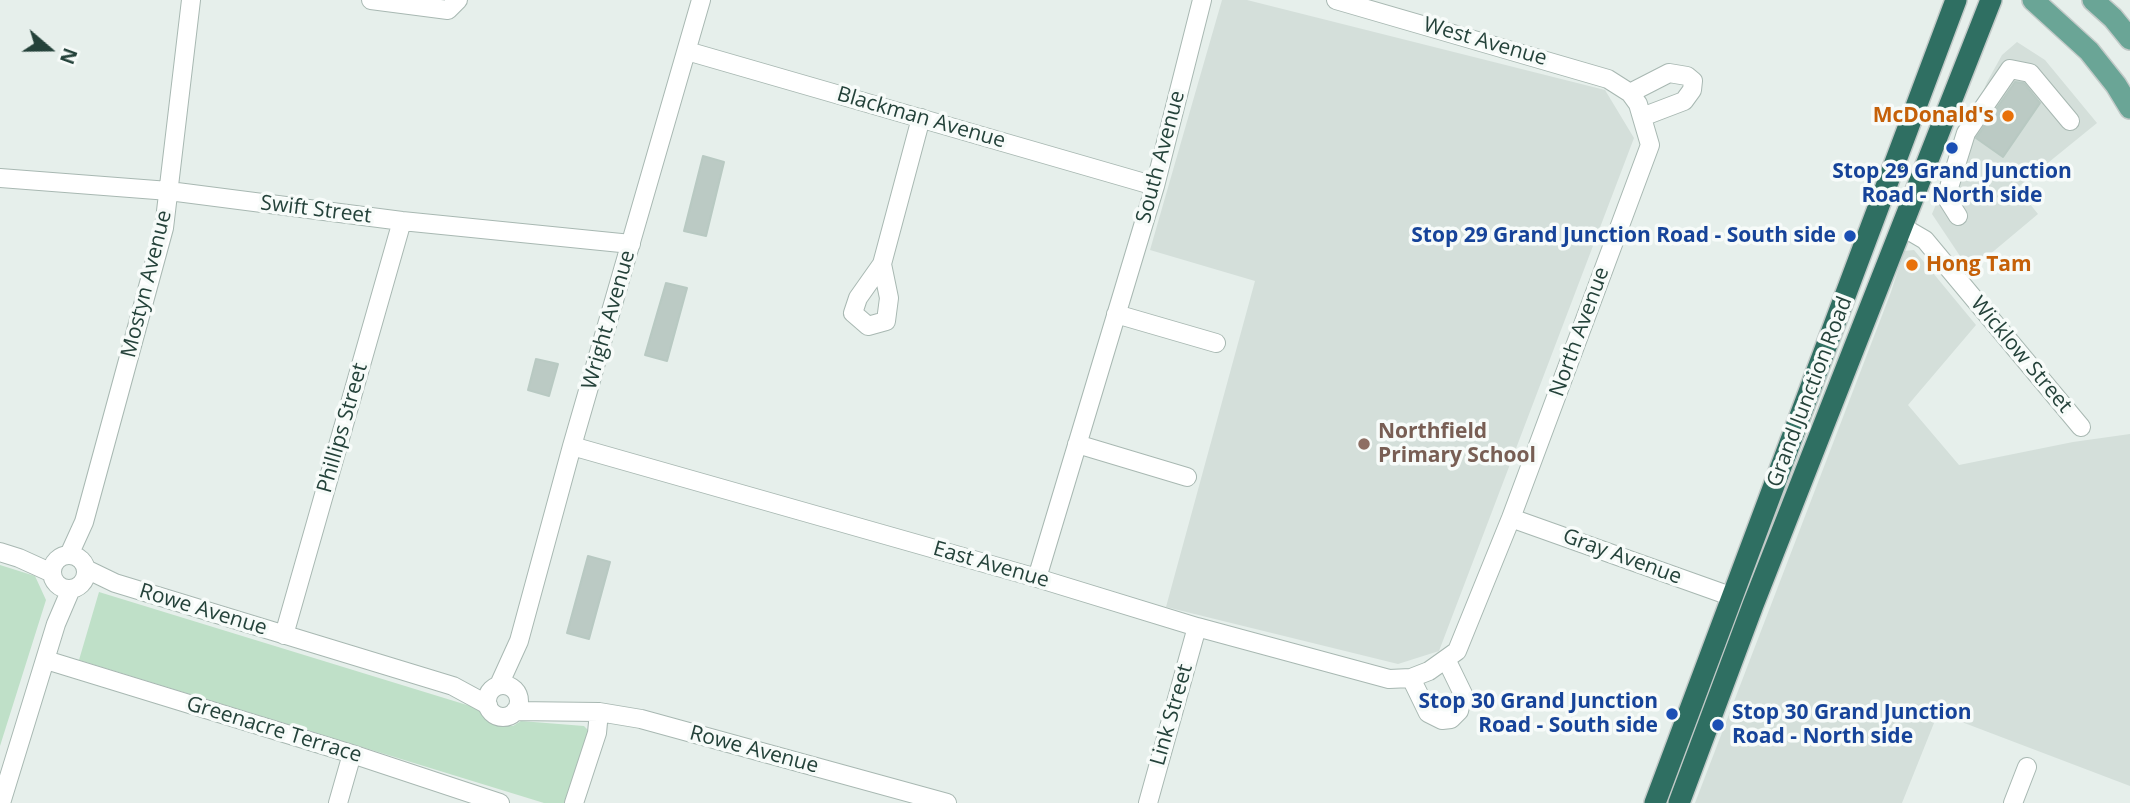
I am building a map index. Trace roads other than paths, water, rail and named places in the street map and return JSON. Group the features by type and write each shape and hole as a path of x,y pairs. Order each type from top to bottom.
{"highway":[{"name":"Grand Junction Road","path":"1655,803 1956,0"},
{"name":"Grand Junction Road","path":"1679,803 1991,0"},
{"path":"1875,216 1901,226"},
{"path":"1733,597 1754,605"}],"main road":[{"path":"2033,0 2089,51 2130,108"},
{"path":"2094,0 2130,39"}],"street":[{"name":"Mostyn Avenue","path":"1,803 57,624 164,228 191,0"},
{"path":"371,0 448,10 458,0"},
{"name":"Wright Avenue","path":"504,696 572,446 701,0"},
{"name":"South Avenue","path":"1037,578 1155,186 1202,0"},
{"name":"West Avenue","path":"1336,0 1373,4 1608,79 1637,105"},
{"name":"Blackman Avenue","path":"687,51 1155,186"},
{"path":"1955,209 1946,197 1966,133 2010,69 2030,73 2070,121"},
{"path":"1669,73 1687,76 1693,81 1692,90 1684,101 1637,105 1669,73"},
{"name":"North Avenue","path":"1429,671 1457,651 1511,517 1650,145 1637,105"},
{"path":"882,264 921,118"},
{"name":"Swift Street","path":"0,178 169,191 402,221 631,244"},
{"name":"Phillips Street","path":"284,635 402,221"},
{"name":"Wicklow Street","path":"1901,226 1925,240 2081,427"},
{"path":"1116,314 1216,343"},
{"path":"1077,444 1187,477"},
{"name":"East Avenue","path":"572,446 1037,578 1197,627 1389,679 1411,678 1429,671"},
{"name":"Gray Avenue","path":"1511,517 1733,597"},
{"name":"Rowe Avenue","path":"0,552 115,583 453,686 558,710 599,712 641,719 947,803"},
{"name":"Link Street","path":"1147,803 1197,627"},
{"path":"1411,678 1428,713 1442,720 1451,719 1459,711 1463,694 1446,659"},
{"name":"Greenacre Terrace","path":"46,660 352,754 500,803"},
{"path":"574,803 597,733 599,712"},
{"path":"338,803 352,754"},
{"path":"2013,803 2027,766"}],"place":[{"name":"McDonald's","path":"2008,116"},
{"name":"Stop 29 Grand Junction Road - North side","path":"1952,148"},
{"name":"Stop 29 Grand Junction Road - South side","path":"1850,236"},
{"name":"Hong Tam","path":"1912,265"},
{"name":"Northfield Primary School","path":"1364,444"},
{"name":"Stop 30 Grand Junction Road - South side","path":"1672,714"},
{"name":"Stop 30 Grand Junction Road - North side","path":"1718,725"}]}
